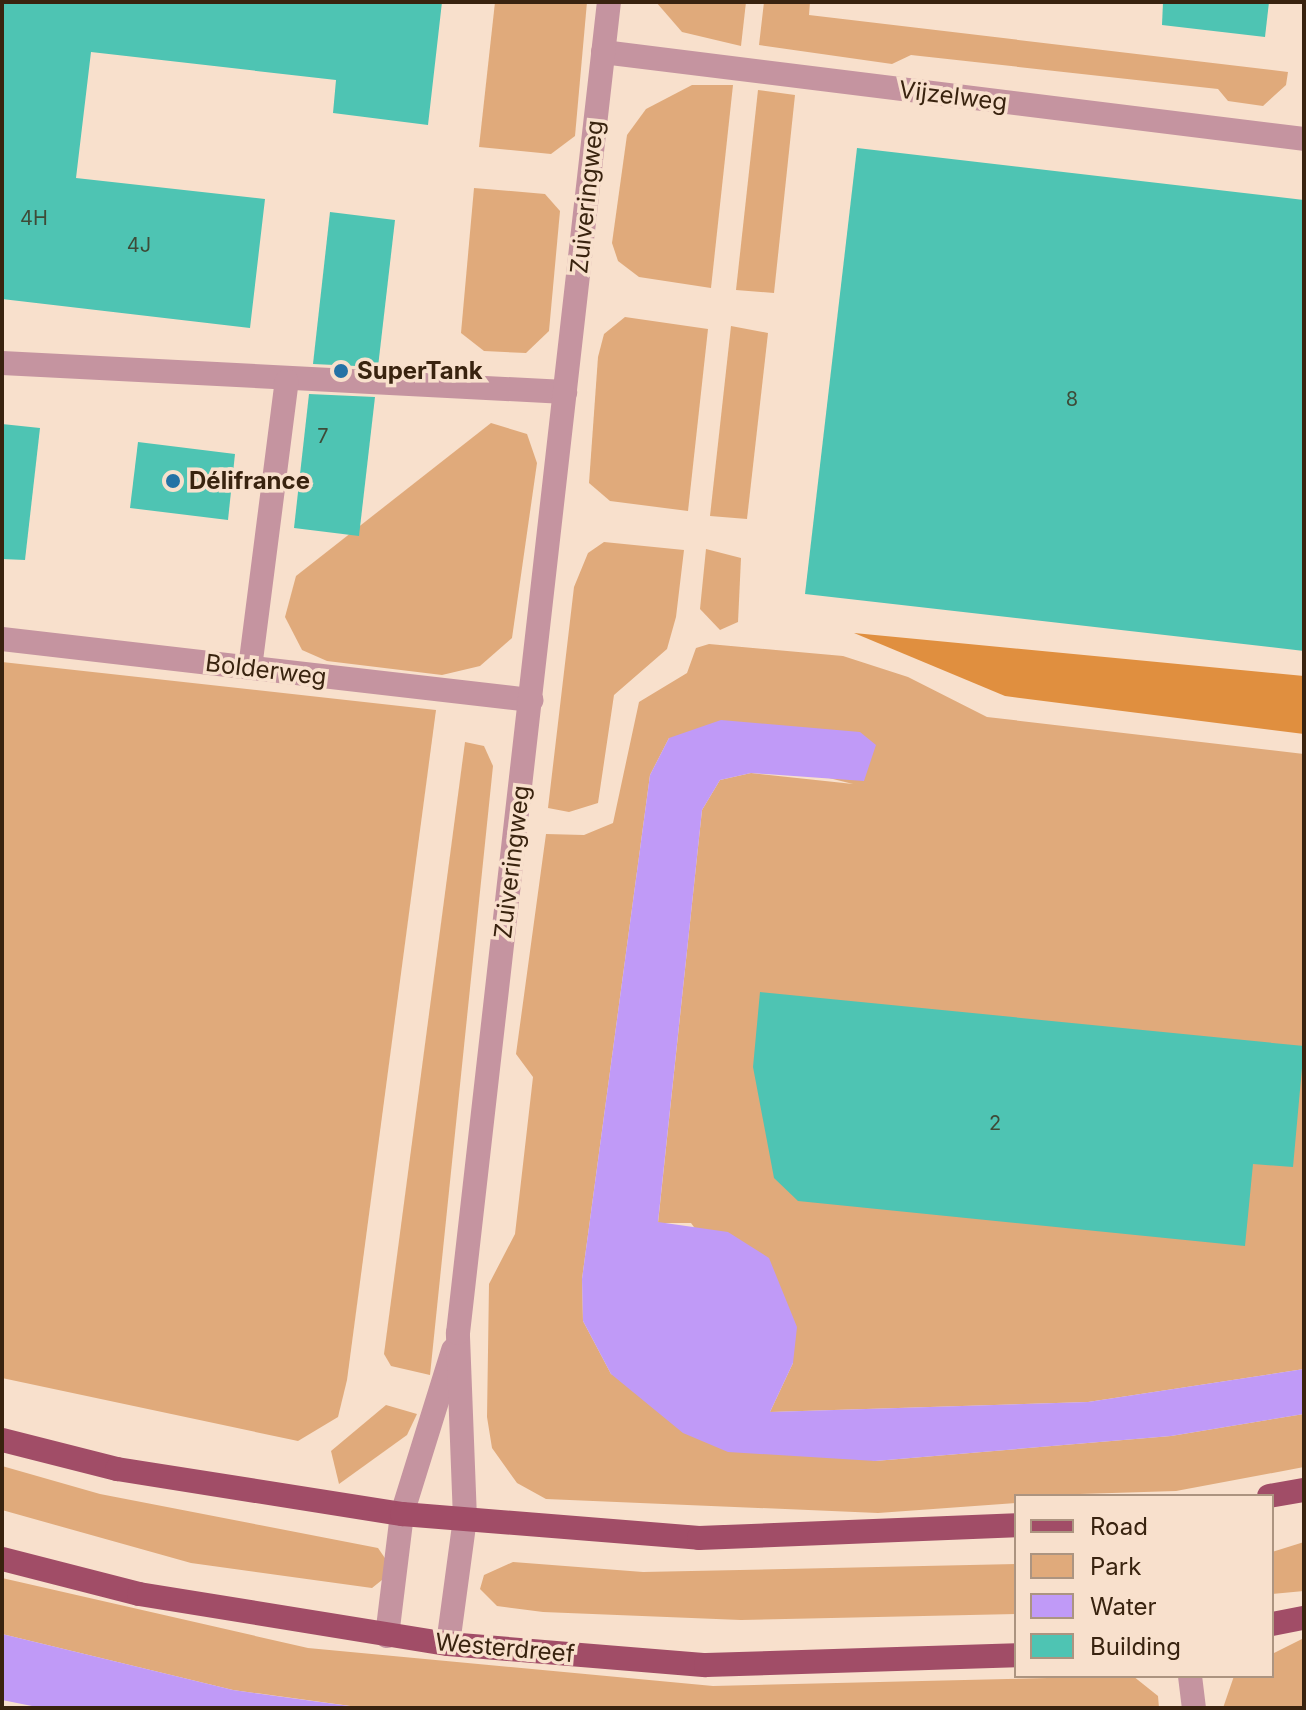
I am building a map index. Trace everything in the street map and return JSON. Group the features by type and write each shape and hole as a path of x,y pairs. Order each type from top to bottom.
{"main road":[{"path":"2,1440 117,1469 402,1514 699,1538 1014,1525"},
{"path":"1274,1495 1304,1490"},
{"name":"Westerdreef","path":"2,1559 139,1594 448,1644 706,1665 1014,1655"},
{"path":"1274,1624 1304,1618"}],"street":[{"name":"Zuiveringweg","path":"448,1644 465,1519 458,1333 609,2"},
{"name":"Vijzelweg","path":"603,52 1304,139"},
{"path":"2,363 287,381 565,392"},
{"path":"250,668 287,381"},
{"name":"Bolderweg","path":"2,639 531,700"},
{"name":"Zuiveringweg","path":"387,1636 402,1514 458,1333"},
{"path":"1190,1678 1194,1708"}],"green space":[{"path":"495,2 587,2 575,136 551,154 479,147"},
{"path":"656,2 746,2 741,46 682,32"},
{"path":"764,2 810,2 809,15 1288,72 1286,85 1263,106 1228,101 1218,89 911,55 892,64 759,45"},
{"path":"692,85 733,85 711,288 639,277 618,261 612,243 627,135 646,109"},
{"path":"758,90 795,95 774,293 736,290"},
{"path":"474,188 545,194 560,211 549,331 526,353 484,351 461,333"},
{"path":"625,317 708,329 688,511 610,501 589,483 598,357 604,334"},
{"path":"731,326 768,333 747,519 710,516"},
{"path":"491,423 527,434 537,463 512,638 480,666 442,675 327,661 302,650 285,617 296,576"},
{"path":"604,542 684,550 676,617 667,649 614,695 598,803 569,812 548,808 574,587 588,553"},
{"path":"706,549 741,558 738,622 720,630 700,609"},
{"path":"709,644 843,656 908,677 987,717 1304,754 1304,1369 1088,1402 770,1412 793,1363 691,1223 658,1223 702,810 720,780 751,773 853,784 669,738 650,775 582,1279 583,1321 611,1374 875,1461 1171,1436 1304,1414 1304,1467 1176,1491 1014,1494 1014,1503 878,1513 546,1499 517,1483 492,1448 487,1417 489,1284 515,1234 533,1077 516,1054 546,834 584,835 613,823 639,702 687,673 696,648"},
{"path":"2,662 436,710 347,1380 338,1417 298,1441 2,1378"},
{"path":"465,742 484,746 493,766 430,1375 391,1366 384,1354"},
{"path":"386,1405 417,1414 407,1435 339,1484 331,1451"},
{"path":"2,1466 100,1494 378,1548 389,1564 387,1576 372,1588 191,1563 2,1510"},
{"path":"1304,1542 1304,1591 1274,1594 1274,1551"},
{"path":"513,1562 643,1572 1014,1564 1014,1614 741,1620 543,1612 497,1606 480,1589 484,1575"},
{"path":"2,1578 308,1648 713,1686 1136,1678 1158,1696 1159,1708 365,1708 233,1690 2,1634"},
{"path":"1304,1638 1304,1708 1223,1708 1233,1678 1274,1678 1274,1653"}],"shaded area":[{"path":"854,633 1304,676 1304,734 1005,696"}],"water":[{"path":"721,720 860,732 876,745 864,781 751,773 720,780 702,810 658,1222 728,1232 769,1258 797,1327 793,1363 770,1412 1088,1402 1304,1369 1304,1414 1171,1436 875,1461 728,1452 683,1433 611,1374 583,1321 582,1279 650,775 669,738"},
{"path":"2,1634 233,1690 364,1708 42,1708 2,1700"}],"building":[{"path":"2,2 442,2 428,125 333,113 336,80 91,52 76,178 265,199 250,328 2,299"},
{"path":"1163,2 1269,2 1265,37 1162,25"},
{"path":"857,148 1304,200 1304,651 805,594"},
{"path":"330,212 395,220 378,367 313,364"},
{"path":"309,394 375,397 359,536 294,528"},
{"path":"2,424 40,428 25,560 2,559"},
{"path":"138,442 235,454 228,520 130,508"},
{"path":"760,992 1304,1046 1293,1167 1253,1164 1245,1246 798,1201 774,1178 753,1067"}],"place":[{"name":"SuperTank","path":"341,371"},
{"name":"Délifrance","path":"173,481"}]}
